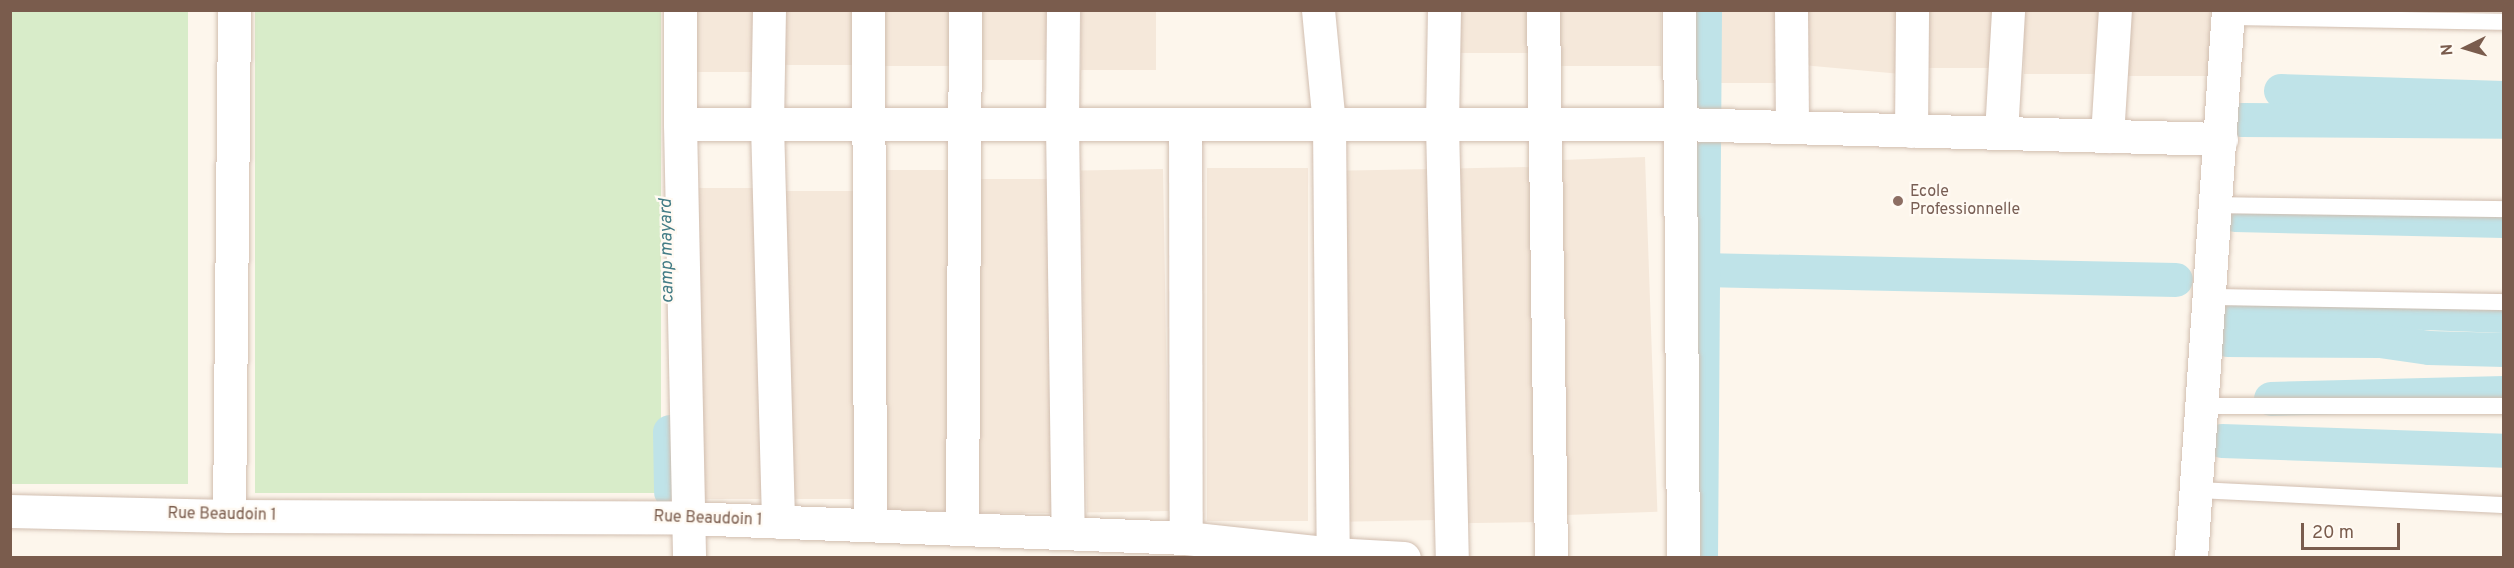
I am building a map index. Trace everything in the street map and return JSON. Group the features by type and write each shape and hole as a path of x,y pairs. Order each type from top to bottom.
{"street":[{"path":"229,516 234,10"},
{"path":"680,10 680,124 689,558"},
{"path":"769,10 766,125 778,522"},
{"path":"868,10 870,525"},
{"path":"962,529 965,10"},
{"path":"1063,10 1062,124 1068,532"},
{"path":"1318,10 1329,124 1333,554"},
{"path":"1444,10 1442,125 1452,558"},
{"path":"1543,10 1551,558"},
{"path":"1679,10 1694,125 1683,558"},
{"path":"1791,10 1792,128"},
{"path":"1911,131 1912,10"},
{"path":"2001,133 2008,10"},
{"path":"2107,136 2115,10"},
{"path":"2191,558 2228,14"},
{"path":"680,124 963,126 1544,123 2221,139"},
{"path":"1185,125 1186,538"},
{"name":"Rue Beaudoin 1","path":"10,511 229,516 688,518 1186,538 1333,554 1404,558"}],"lane":[{"path":"2228,14 2504,21"},
{"path":"2216,206 2504,209"},
{"path":"2210,297 2504,302"},
{"path":"2202,406 2504,406"},
{"path":"2196,490 2504,505"}],"shaded area":[{"path":"688,11 758,11 758,72 688,72"},
{"path":"782,11 854,11 854,65 782,65"},
{"path":"877,11 957,11 957,66 877,66"},
{"path":"969,11 1057,11 1057,60 969,60"},
{"path":"1081,11 1156,11 1156,70 1081,70"},
{"path":"1449,11 1535,11 1535,53 1449,53"},
{"path":"1559,11 1661,11 1661,66 1559,66"},
{"path":"1708,11 1782,11 1782,83 1708,83"},
{"path":"1804,11 1904,11 1901,74 1802,65"},
{"path":"1927,11 2005,11 2005,68 1927,68"},
{"path":"2024,11 2107,11 2107,74 2024,74"},
{"path":"2125,11 2210,11 2210,76 2125,76"},
{"path":"1645,157 1657,512 1566,515 1554,160"},
{"path":"1533,167 1539,522 1459,523 1453,168"},
{"path":"1207,168 1308,168 1308,521 1207,521"},
{"path":"1163,169 1169,511 1087,512 1081,170"},
{"path":"1433,169 1439,520 1342,522 1336,171"},
{"path":"881,170 959,170 959,511 881,511"},
{"path":"975,179 1053,179 1053,513 975,513"},
{"path":"693,188 761,188 761,499 693,499"},
{"path":"781,191 854,191 854,499 781,499"}],"green space":[{"path":"11,10 188,10 188,484 11,484"},
{"path":"255,11 661,11 661,493 255,493"}],"waterway":[{"path":"1701,558 1705,10"},
{"path":"2281,91 2504,98"},
{"path":"2241,120 2504,122"},
{"path":"2235,215 2504,221"},
{"path":"1702,270 2176,280"},
{"path":"2229,318 2345,310 2504,316"},
{"path":"2228,340 2380,341 2429,348 2504,350"},
{"path":"2271,399 2504,393"},
{"name":"camp mayard","path":"670,432 671,492"},
{"path":"2222,441 2504,451"}],"place":[{"name":"Ecole Professionnelle","path":"1898,201"}]}
